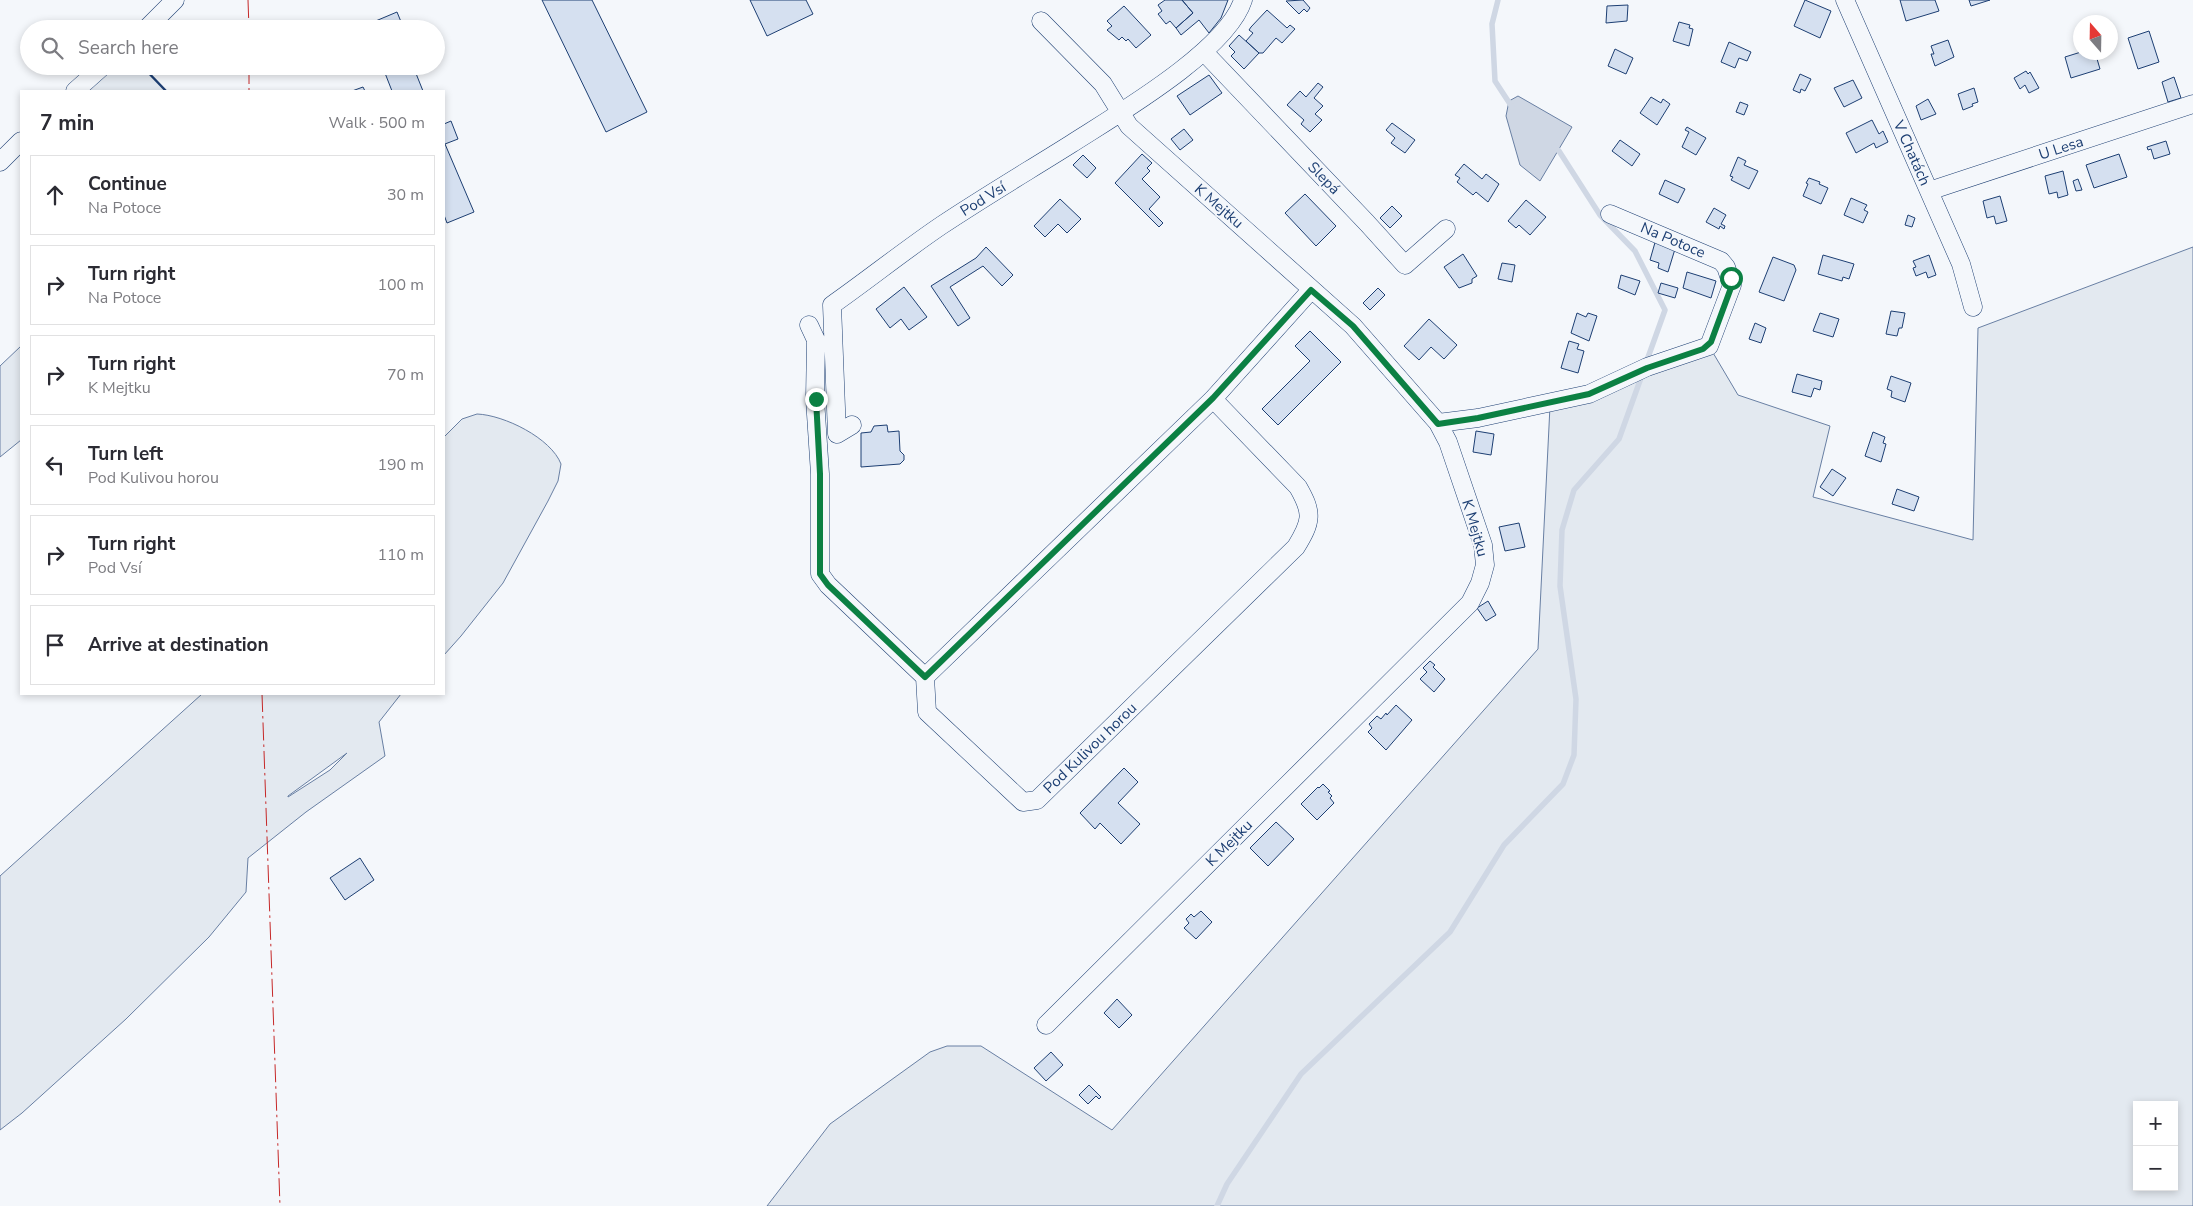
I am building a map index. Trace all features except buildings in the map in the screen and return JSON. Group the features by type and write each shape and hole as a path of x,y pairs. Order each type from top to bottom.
{"street":[{"path":"155,20 175,0"},
{"name":"Pod Vsí","path":"852,425 838,434 832,305 941,225 1121,112 1204,52 1229,24 1243,0"},
{"name":"V Chatách","path":"1845,0 1961,264 1973,307"},
{"name":"K Mejtku","path":"1041,21 1103,84 1129,126 1353,326 1438,424 1453,455 1483,545 1485,565 1480,583 1470,603 1046,1025"},
{"name":"Slepá","path":"1204,52 1367,222 1405,265 1446,229"},
{"path":"76,90 93,75"},
{"name":"U Lesa","path":"1928,191 2193,104"},
{"path":"0,162 20,142"},
{"name":"Na Potoce","path":"1438,424 1478,418 1589,394 1647,368 1709,346 1732,285 1726,267 1721,261 1610,214"},
{"path":"809,325 816,340 816,399 820,474 820,574 828,585 925,677 1213,398 1311,290"},
{"name":"Pod Kulivou horou","path":"925,677 927,712 1023,802 1037,800 1296,547 1303,535 1310,518 1308,504 1298,487 1213,398"}],"shaded area":[{"path":"103,75 151,75 165,90 86,90"},
{"path":"1518,96 1572,127 1540,181 1520,165 1506,116 1509,101"},
{"path":"2193,247 2193,1206 767,1206 830,1124 930,1052 947,1046 981,1046 1112,1130 1538,649 1550,406 1709,346 1738,395 1830,426 1813,497 1973,540 1978,328"},
{"path":"20,347 20,441 0,457 0,366"},
{"path":"477,414 488,415 513,423 547,445 556,454 561,464 558,481 503,583 445,654 445,436 462,419"},
{"path":"201,695 400,695 379,722 385,756 306,812 248,858 246,892 209,937 126,1019 22,1113 0,1130 0,876","holes":["347,753 330,770 288,796"]}],"waterway":[{"path":"1498,0 1492,24 1495,81 1512,107"},
{"path":"1554,147 1559,151 1600,215 1635,251 1665,310 1646,363"},
{"path":"1217,1206 1227,1184 1301,1074 1450,932 1504,845 1563,784 1574,755 1576,699 1560,586 1562,530 1574,490 1619,439 1642,375"}],"wall":[{"path":"151,75 165,90"}],"power":[{"path":"248,0 249,20"},
{"path":"249,75 249,90"},
{"path":"262,695 280,1206"}],"route":[{"path":"816,399 820,474 818,562 820,574 828,585 925,677 1213,398 1311,290 1353,326 1438,424 1478,418 1589,394 1647,368 1703,349 1709,346 1711,342 1732,285 1731,278"}]}
